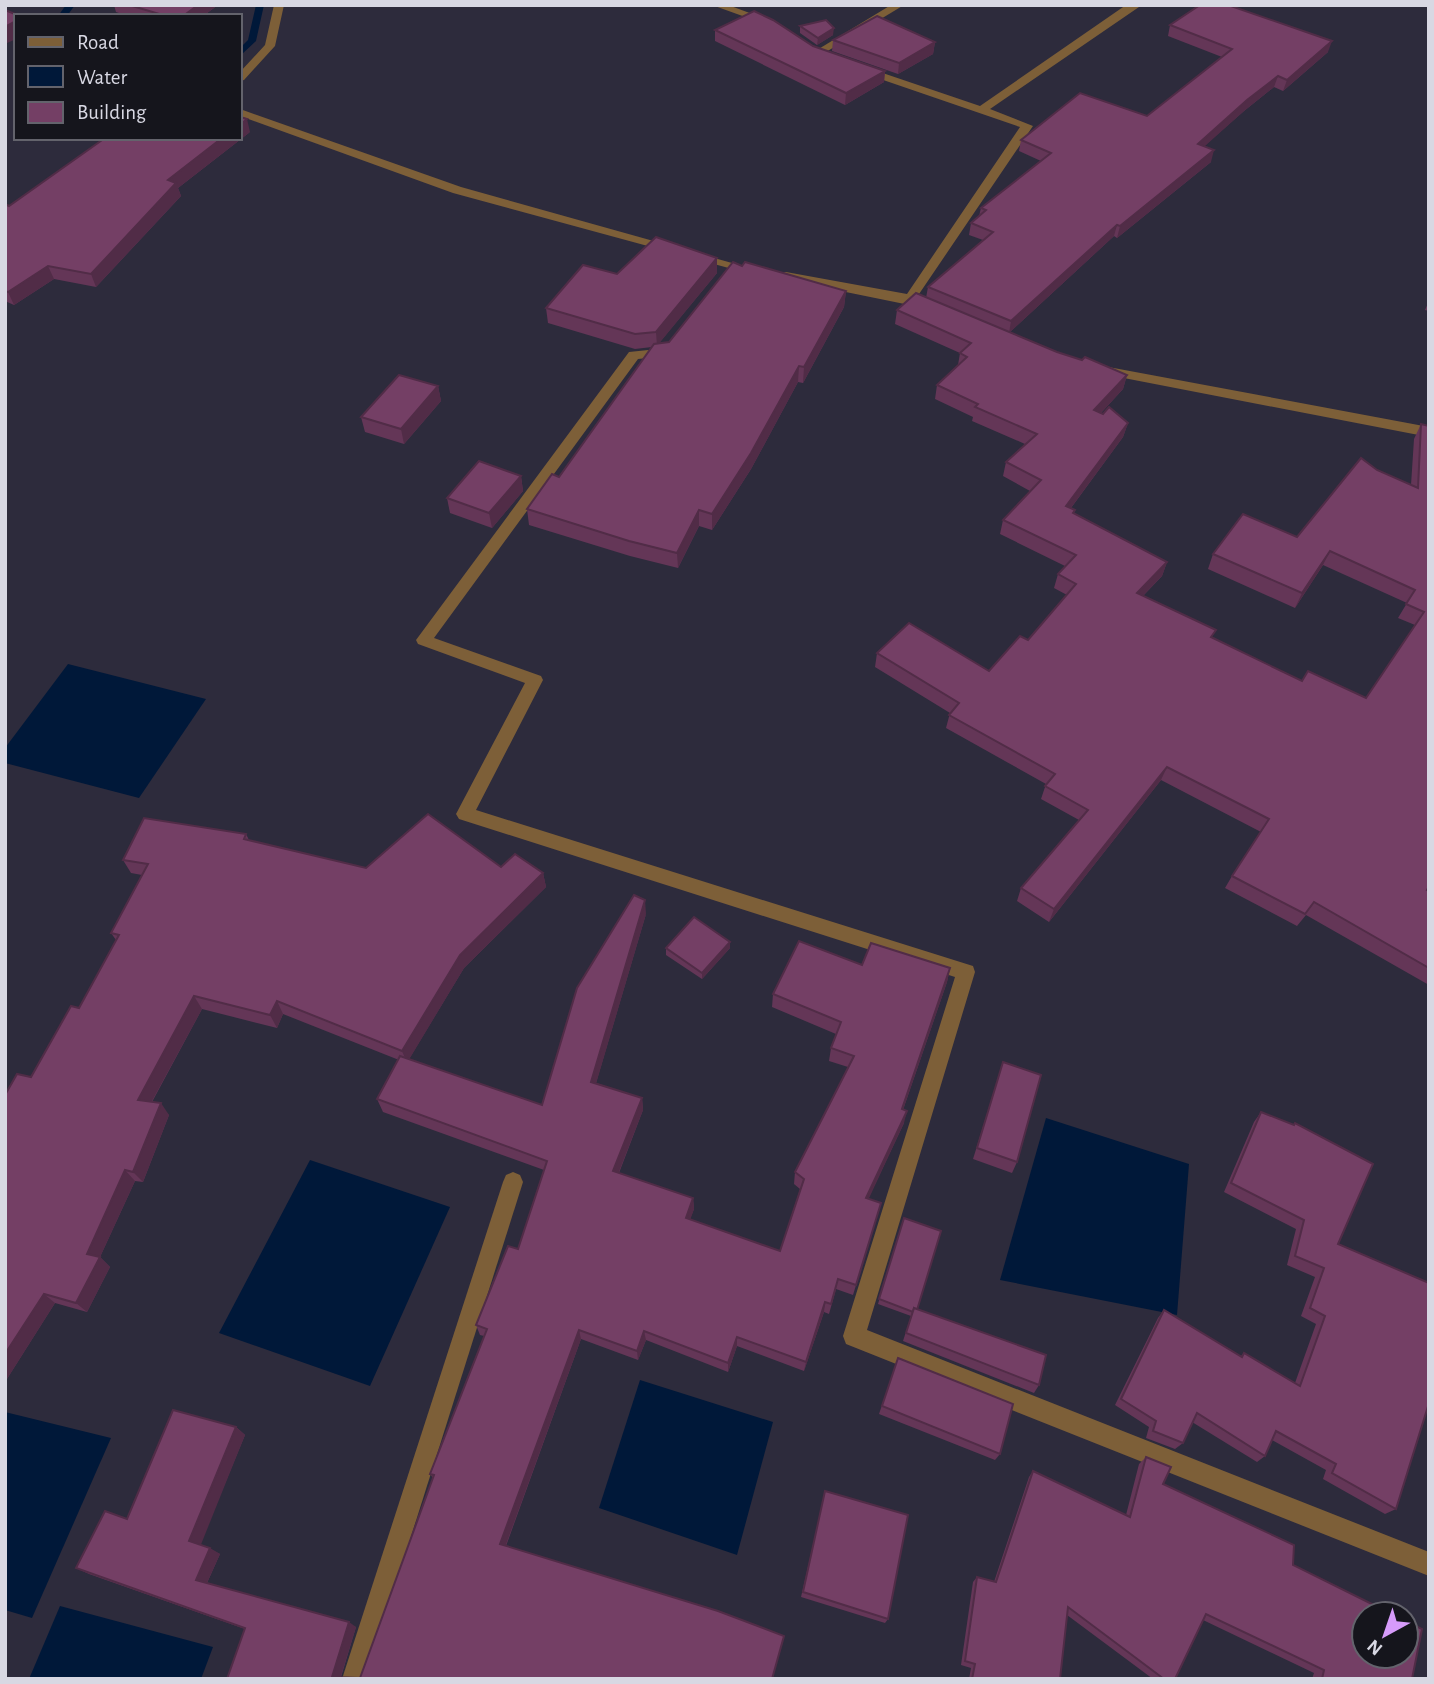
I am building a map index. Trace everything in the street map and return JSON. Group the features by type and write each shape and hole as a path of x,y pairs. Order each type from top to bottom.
{"street":[{"path":"242,76 270,46 279,5"},
{"path":"717,5 771,22 782,30"},
{"path":"817,53 899,5"},
{"path":"981,110 1134,7 1131,5"},
{"path":"805,46 830,58"},
{"path":"855,66 1027,126 910,299"},
{"path":"242,113 457,190 733,266 760,271"},
{"path":"718,285 733,266"},
{"path":"774,274 910,299 946,315"},
{"path":"678,334 662,353 634,355 424,640 535,680 466,814 966,972 854,1336 1429,1564"},
{"path":"1095,368 1429,432"},
{"path":"354,1679 513,1182"}],"water":[{"path":"68,664 206,699 139,798 5,763 5,748"},
{"path":"1046,1118 1189,1164 1177,1315 1000,1280"},
{"path":"310,1160 450,1207 370,1386 219,1333"},
{"path":"640,1380 773,1422 737,1555 599,1508"},
{"path":"5,1412 111,1438 32,1618 5,1610"},
{"path":"60,1606 213,1647 201,1679 29,1679"}],"building":[{"path":"129,5 198,5 186,14 159,14"},
{"path":"1200,5 1228,5 1332,41 1287,80 1278,76 1247,100 1198,144 1214,150 1120,226 1117,225 1011,321 928,287 993,232 971,223 986,210 981,208 1051,153 1021,140 1080,93 1147,116 1232,49 1170,25"},
{"path":"5,10 15,14 14,22 5,27"},
{"path":"754,11 813,46 885,71 846,93 715,30"},
{"path":"877,16 935,42 899,63 833,40"},
{"path":"826,20 834,28 818,38 800,26"},
{"path":"102,140 219,140 168,180 176,183 91,274 48,266 8,292 5,291 5,204 9,206"},
{"path":"656,237 717,258 656,332 635,334 546,308 583,265 617,274"},
{"path":"733,262 742,266 745,262 846,291 804,367 799,366 751,453 712,514 699,510 677,553 527,509 552,474 559,477 654,344 669,342"},
{"path":"916,293 1057,352 1082,360 1085,357 1127,375 1094,410 1103,414 1109,407 1128,423 1066,506 1075,510 1073,513 1167,562 1137,593 1216,630 1211,637 1302,681 1308,671 1366,698 1424,612 1406,604 1415,590 1330,551 1302,593 1213,554 1243,514 1297,537 1361,458 1377,470 1418,488 1421,424 1429,426 1429,968 1314,902 1305,914 1232,876 1269,819 1167,767 1054,909 1021,888 1088,810 1045,786 1055,774 949,715 959,703 877,653 909,623 989,671 1020,636 1028,640 1076,584 1058,574 1076,555 1003,520 1041,480 1006,462 1037,434 975,407 978,404 937,385 967,357 960,353 971,343 897,310"},
{"path":"399,375 438,386 401,429 361,417"},
{"path":"479,461 521,476 489,513 447,498"},
{"path":"428,814 501,867 515,854 543,873 460,955 402,1051 277,1001 270,1015 194,996 138,1100 161,1103 133,1172 125,1170 87,1254 100,1257 76,1303 44,1294 5,1354 5,1095 17,1074 31,1077 71,1006 79,1008 119,935 111,933 148,864 123,860 144,818 246,834 244,839 366,868"},
{"path":"634,895 645,900 591,1082 642,1098 613,1171 693,1198 686,1218 780,1251 804,1179 795,1172 854,1056 831,1048 841,1022 773,994 799,941 862,965 871,943 950,968 902,1109 907,1111 866,1198 881,1203 856,1285 838,1279 831,1304 825,1302 806,1362 737,1337 728,1363 644,1331 637,1351 579,1330 500,1544 718,1611 784,1636 772,1679 227,1679 245,1628 76,1568 105,1511 127,1519 173,1410 236,1427 189,1541 210,1548 196,1580 349,1622 332,1677 360,1678 434,1475 430,1474 487,1329 476,1325 508,1246 518,1249 547,1161 377,1099 400,1056 542,1105 577,988"},
{"path":"694,917 730,942 702,973 666,948"},
{"path":"1003,1062 1041,1075 1017,1162 977,1148"},
{"path":"1261,1112 1294,1125 1295,1123 1373,1164 1338,1244 1429,1283 1429,1403 1396,1509 1332,1473 1336,1464 1276,1431 1265,1456 1197,1413 1183,1443 1153,1431 1156,1421 1121,1399 1164,1310 1242,1357 1244,1353 1300,1386 1325,1316 1310,1308 1324,1268 1295,1256 1304,1220 1231,1183"},
{"path":"904,1218 941,1231 917,1310 914,1308 913,1312 879,1299"},
{"path":"914,1308 1046,1355 1039,1385 906,1333"},
{"path":"898,1358 1013,1404 1000,1454 882,1406"},
{"path":"1146,1457 1171,1467 1163,1484 1294,1545 1293,1565 1364,1600 1350,1600 1350,1670 1414,1670 1412,1679 1322,1679 1324,1670 1206,1614 1175,1679 1164,1679 1068,1607 1060,1679 972,1679 975,1664 965,1661 977,1577 996,1582 1033,1471 1130,1517"},
{"path":"825,1491 908,1515 888,1619 803,1592"}],"waterway":[{"path":"64,14 71,5"},
{"path":"242,51 252,41 260,5"}]}
